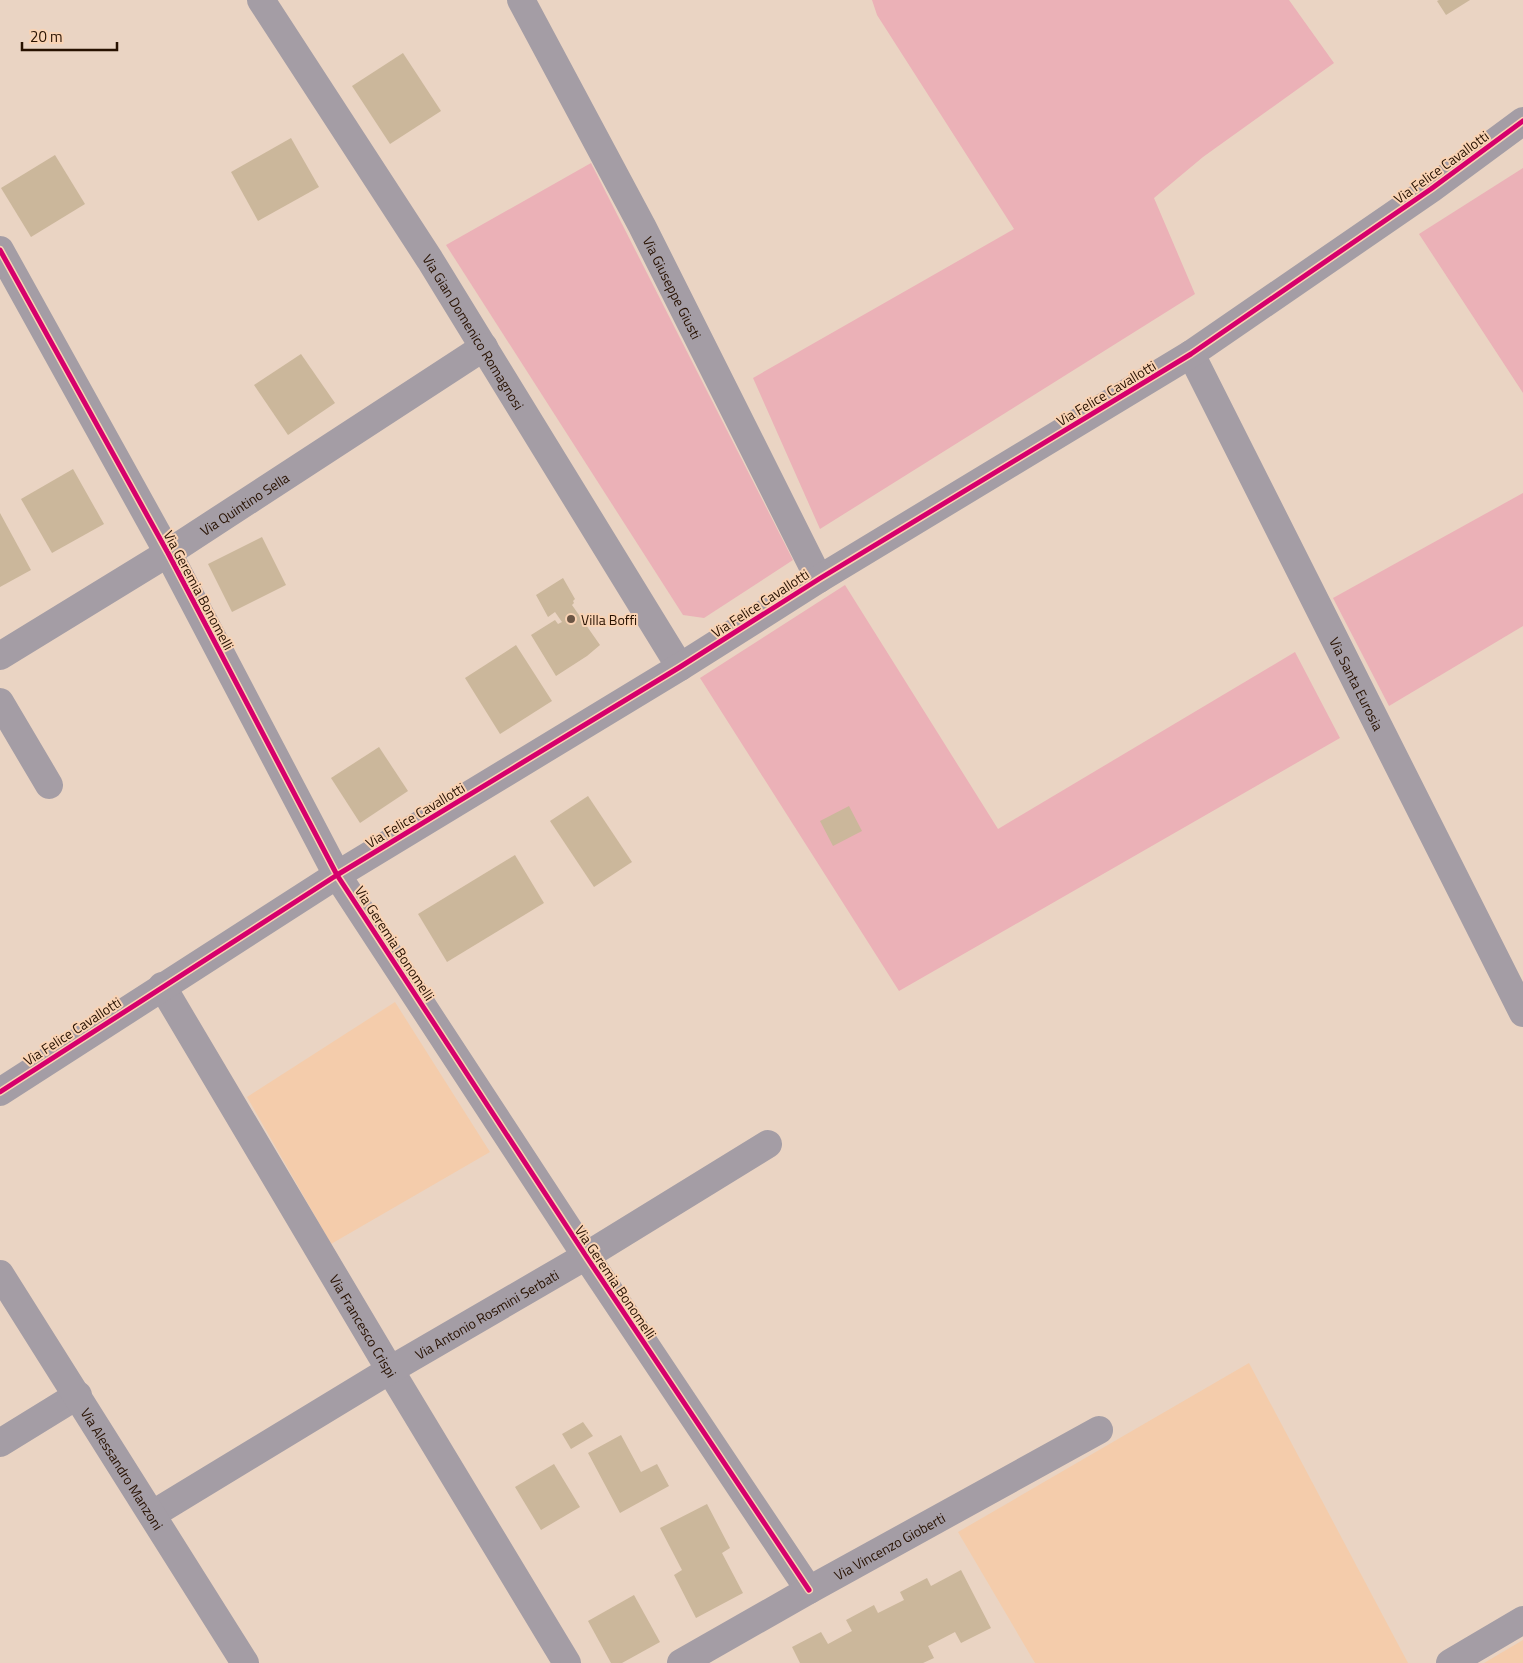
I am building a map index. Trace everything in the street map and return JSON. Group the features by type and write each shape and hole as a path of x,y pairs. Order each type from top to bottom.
{"street":[{"name":"Via Gian Domenico Romagnosi","path":"261,0 430,260 680,667"},
{"name":"Via Giuseppe Giusti","path":"521,0 642,226 819,578"},
{"name":"Via Felice Cavallotti","path":"0,1092 337,875 680,667 819,578 1191,354 1431,189 1523,121"},
{"name":"Via Geremia Bonomelli","path":"0,250 168,553 337,875 586,1256 809,1590"},
{"name":"Via Quintino Sella","path":"0,656 168,553 484,347"},
{"name":"Via Santa Eurosia","path":"1191,354 1523,1013"},
{"path":"0,702 49,786"},
{"name":"Via Francesco Crispi","path":"162,986 567,1663"},
{"name":"Via Antonio Rosmini Serbati","path":"153,1514 390,1370 586,1256 768,1144"},
{"name":"Via Alessandro Manzoni","path":"0,1274 153,1514 245,1663"},
{"path":"0,1443 78,1395"},
{"name":"Via Vincenzo Gioberti","path":"681,1663 1099,1430"},
{"path":"1450,1663 1523,1620"}],"shaded area":[{"path":"872,0 1289,0 1334,63 1203,157 1154,198 1195,294 820,529 753,378 1014,229 877,15"},
{"path":"591,163 793,560 704,618 683,615 446,245"},
{"path":"1523,168 1523,393 1419,234"},
{"path":"1523,493 1523,626 1389,706 1333,598"},
{"path":"845,585 998,829 1295,652 1340,738 899,991 700,678"},
{"path":"395,1002 490,1152 331,1244 247,1097"},
{"path":"1249,1363 1408,1663 1035,1663 958,1532"},
{"path":"1523,1640 1523,1663 1484,1663"}],"building":[{"path":"1470,0 1446,15 1437,1"},
{"path":"403,53 441,111 390,144 352,86"},
{"path":"291,138 319,187 258,221 231,172"},
{"path":"55,155 85,204 31,237 1,188"},
{"path":"301,354 335,403 288,435 254,385"},
{"path":"73,469 104,524 52,553 21,499"},
{"path":"0,513 31,570 0,587"},
{"path":"262,537 286,585 232,612 208,564"},
{"path":"563,578 575,599 572,605 600,645 587,656 556,676 531,635 555,620 558,624 562,622 555,612 548,617 536,595"},
{"path":"516,645 552,701 500,734 465,678"},
{"path":"379,747 408,791 360,823 331,778"},
{"path":"588,796 632,862 594,887 550,821"},
{"path":"849,806 862,831 833,846 820,821"},
{"path":"515,855 544,903 447,962 418,914"},
{"path":"583,1422 593,1436 571,1449 562,1434"},
{"path":"621,1435 641,1472 657,1464 669,1486 620,1513 588,1453"},
{"path":"554,1464 580,1507 541,1530 515,1487"},
{"path":"707,1504 730,1548 722,1553 743,1593 696,1618 674,1575 682,1570 660,1528"},
{"path":"961,1570 991,1628 961,1643 955,1632 928,1646 934,1658 923,1663 800,1663 792,1647 821,1632 828,1644 852,1631 846,1620 874,1605 878,1613 904,1600 900,1592 927,1578 931,1586"},
{"path":"634,1595 660,1642 622,1663 611,1663 588,1621"}],"cycle path":[{"path":"0,1092 337,875 680,667 819,579 1191,354 1431,189 1523,121"},
{"path":"0,250 168,553 337,875 586,1256 809,1590"}],"place":[{"name":"Villa Boffi","path":"571,619"}]}
